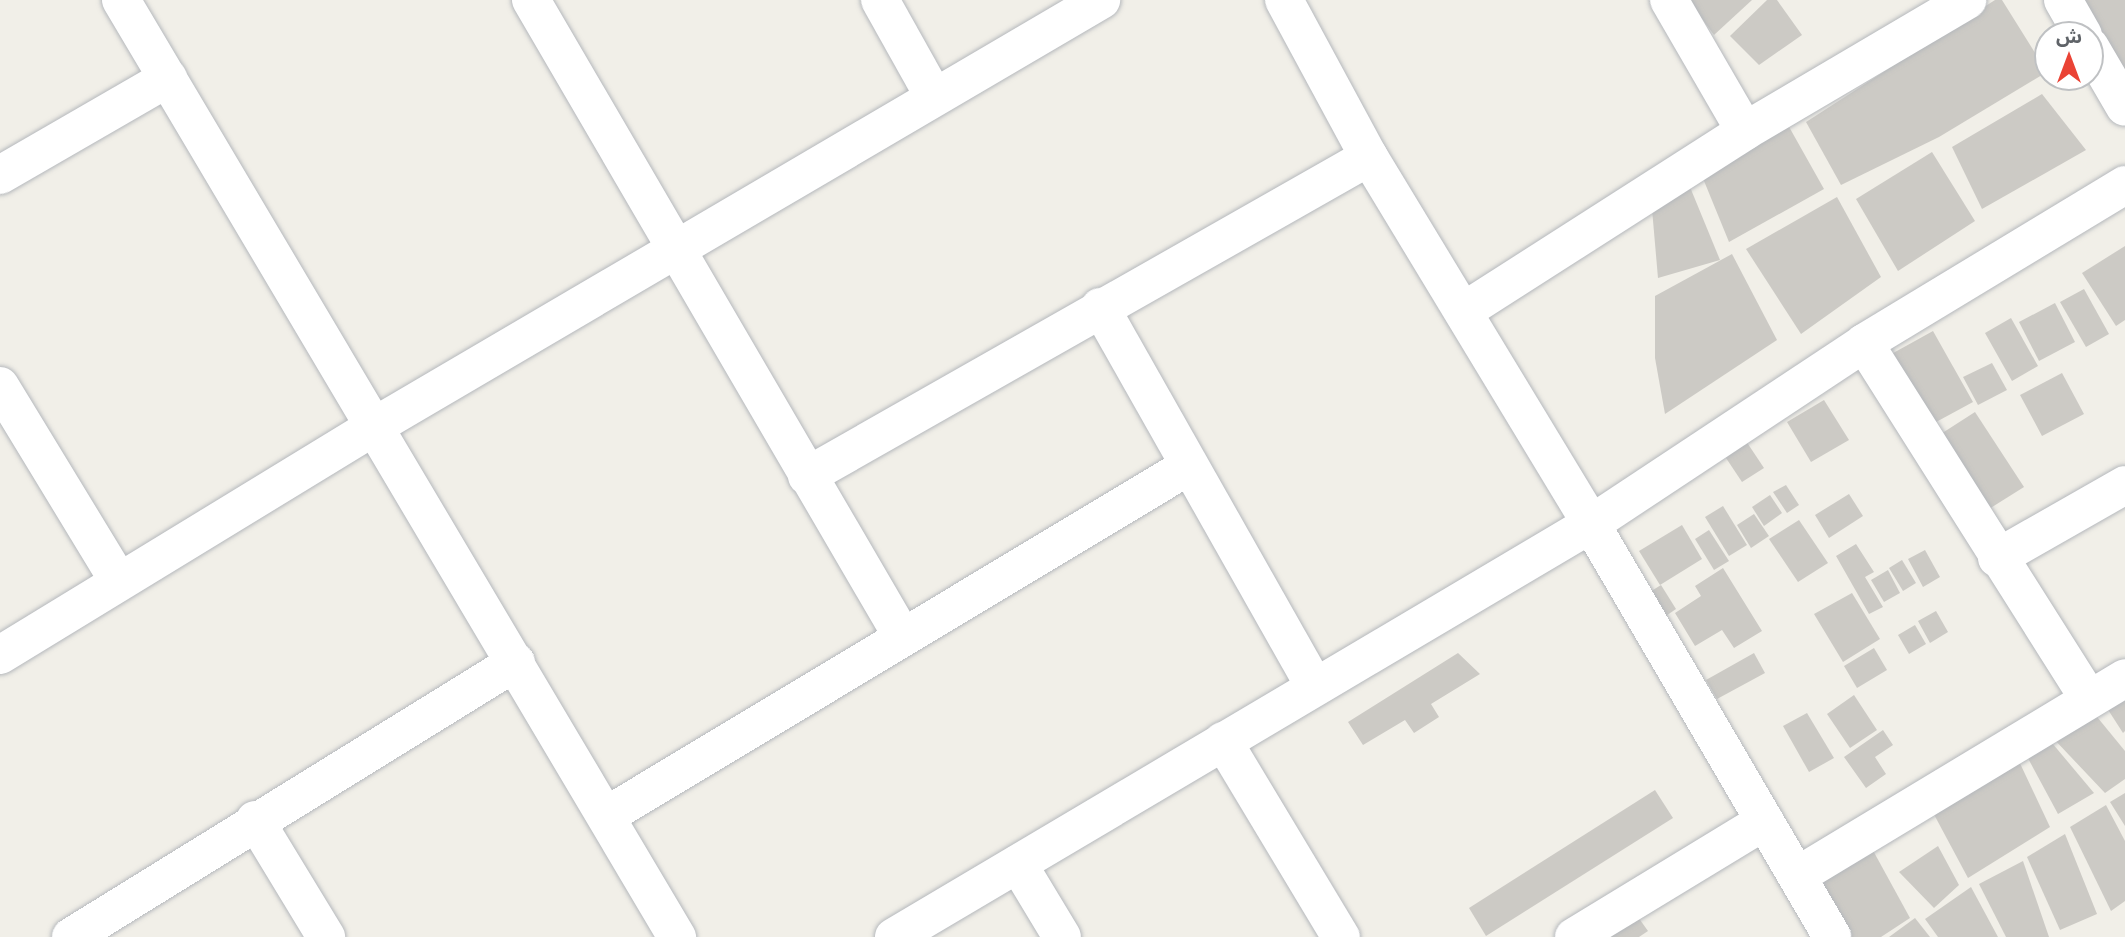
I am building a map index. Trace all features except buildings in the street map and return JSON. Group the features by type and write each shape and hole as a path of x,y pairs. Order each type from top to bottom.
{"street":[{"path":"121,0 677,937"},
{"path":"531,0 902,636"},
{"path":"880,0 933,95"},
{"path":"0,654 375,426 676,250 933,95 1101,0"},
{"path":"1284,0 1369,157 1591,524 1832,937"},
{"path":"1669,0 1745,131"},
{"path":"1464,311 1745,131 1967,0"},
{"path":"2063,0 2075,21"},
{"path":"2104,71 2125,107"},
{"path":"0,175 168,78"},
{"path":"807,476 1100,307 1369,157"},
{"path":"894,937 1591,524 1864,343 2125,185"},
{"path":"1100,307 1187,467 1314,686"},
{"path":"1864,343 1997,558 2088,698"},
{"path":"0,386 118,580"},
{"path":"606,816 1187,467"},
{"path":"1997,558 2125,485"},
{"path":"71,937 255,820 516,662"},
{"path":"1797,876 2125,678"},
{"path":"1223,741 1341,937"},
{"path":"255,820 326,937"},
{"path":"1574,937 1766,821"},
{"path":"1018,864 1062,937"}]}
